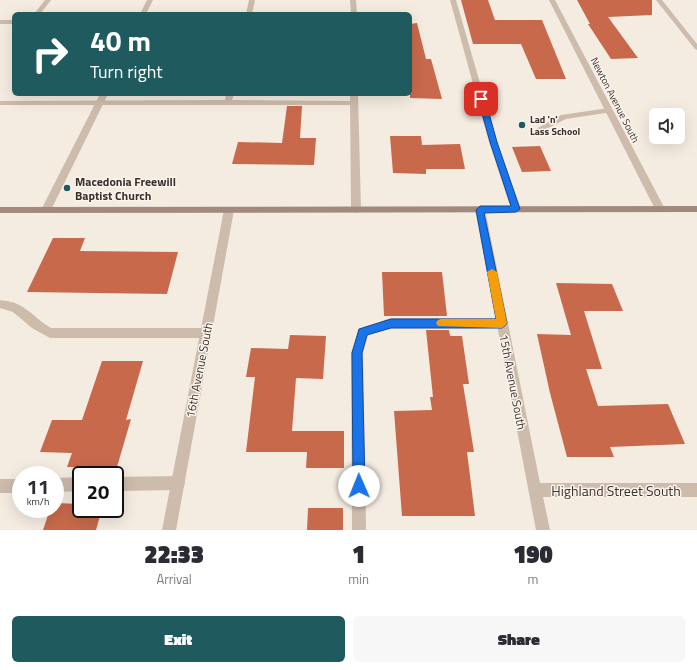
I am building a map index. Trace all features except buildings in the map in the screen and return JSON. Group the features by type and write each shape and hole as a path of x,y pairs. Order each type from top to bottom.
{"main road":[{"path":"0,210 697,209"}],"street":[{"path":"39,12 48,0"},
{"path":"145,12 150,0"},
{"path":"249,12 252,0"},
{"path":"353,0 354,12"},
{"path":"453,0 493,142 516,209"},
{"name":"Newton Avenue South","path":"552,0 660,209"},
{"path":"659,0 697,48"},
{"path":"0,22 12,22"},
{"path":"46,210 103,96"},
{"path":"0,103 229,98 354,98 356,210"},
{"path":"540,129 564,117 609,110"},
{"name":"16th Avenue South","path":"169,530 229,210"},
{"name":"15th Avenue South","path":"480,210 543,530"},
{"path":"0,304 16,308 25,314 36,325 50,333 206,333"},
{"path":"359,530 357,353 363,332 391,323 502,323"},
{"path":"124,484 178,482"},
{"path":"0,486 12,486"},
{"name":"Highland Street South","path":"534,490 697,490"}],"slow traffic":[{"path":"441,323 502,323 492,272"}],"place":[{"name":"Lad 'n' Lass School","path":"522,125"},
{"name":"Macedonia Freewill Baptist Church","path":"67,188"}],"route":[{"path":"359,486 357,353 363,332 391,323 502,323 480,210 516,209 493,142 481,99"}]}
